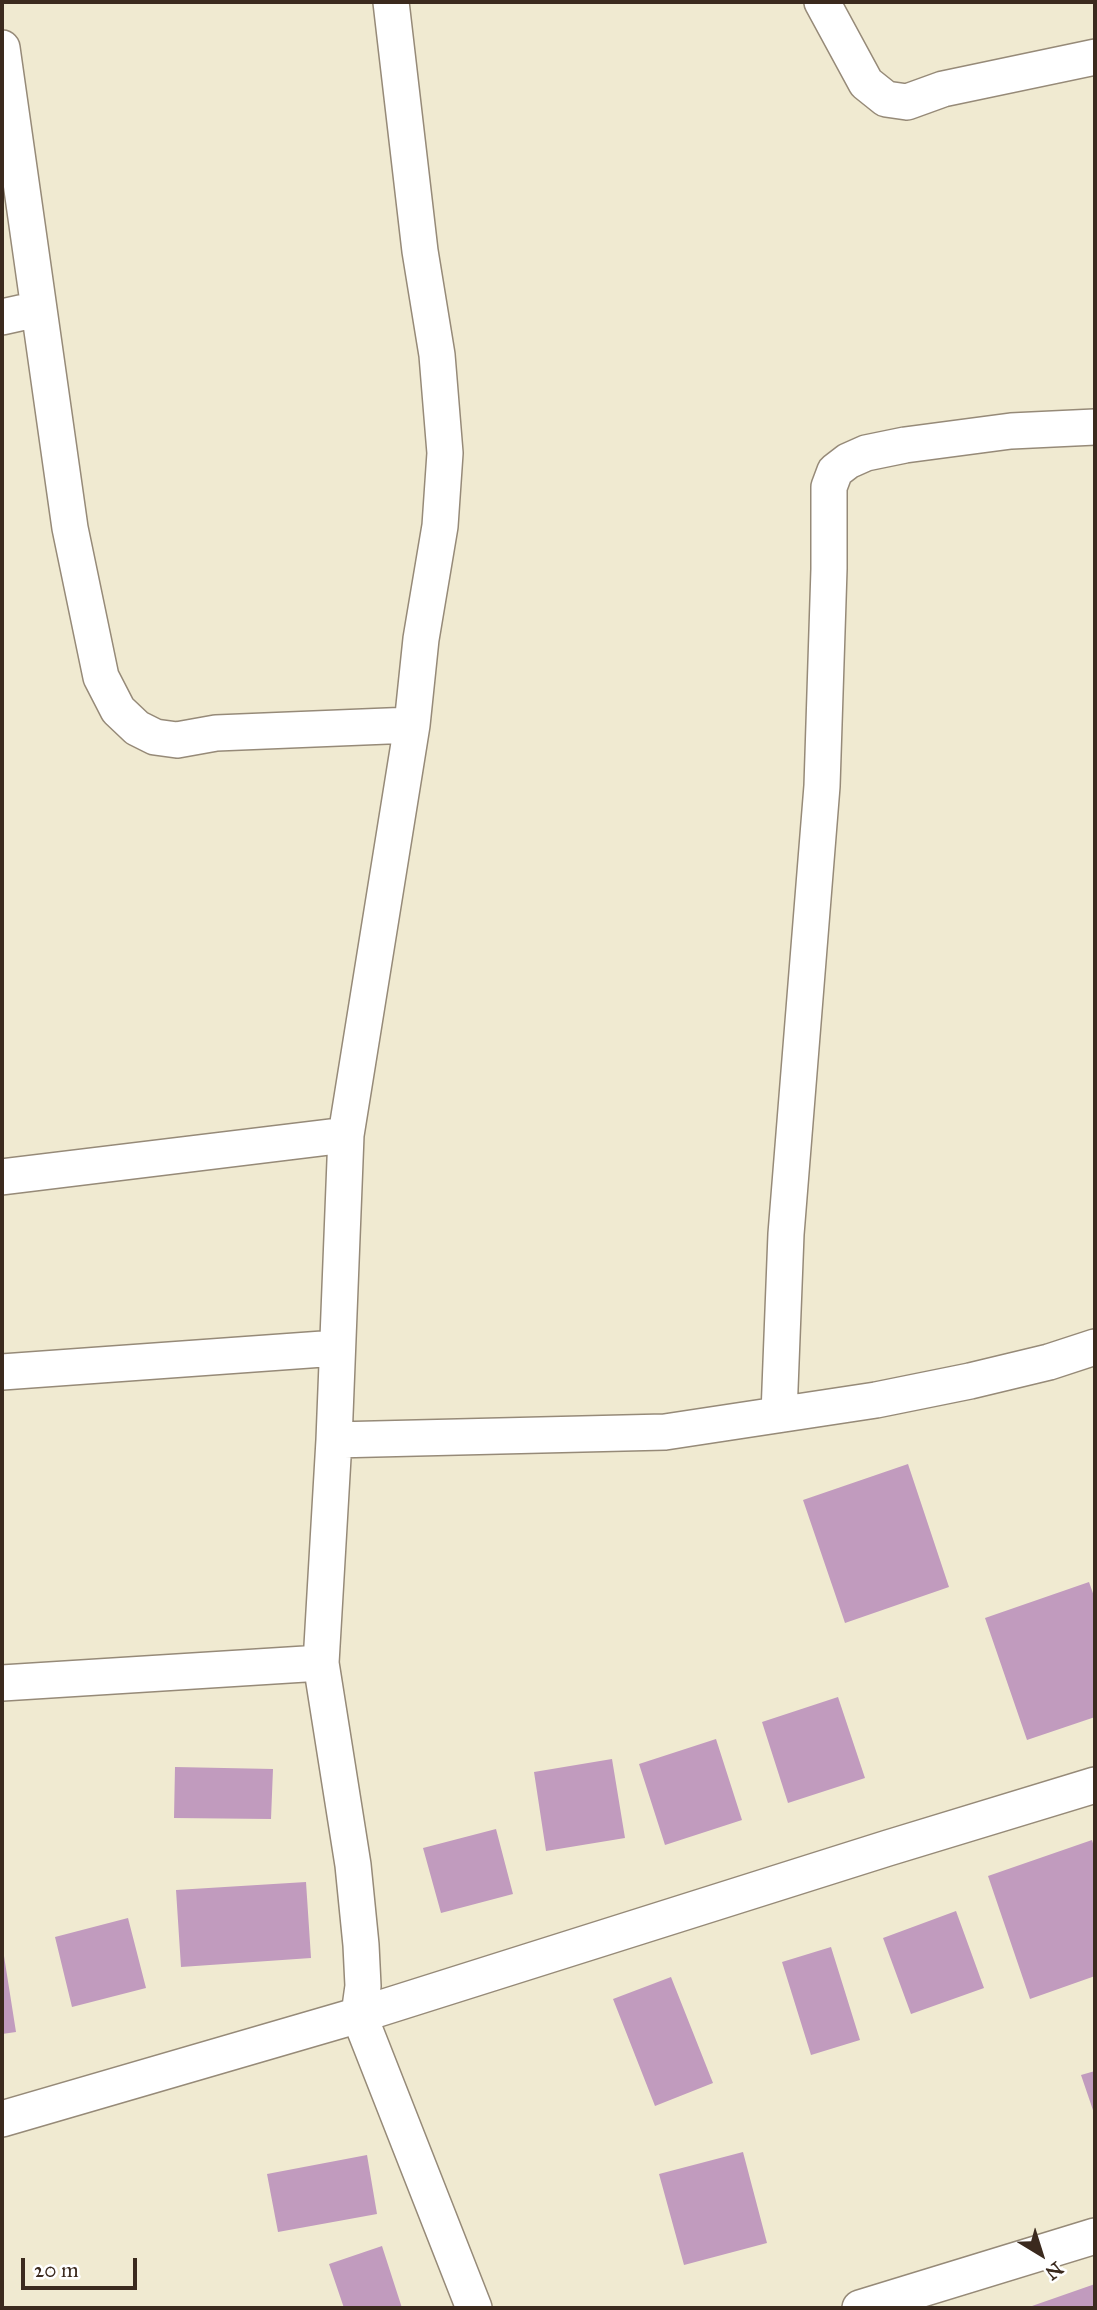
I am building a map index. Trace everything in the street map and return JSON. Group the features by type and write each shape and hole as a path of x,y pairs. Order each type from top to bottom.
{"street":[{"path":"390,2 420,251 437,355 445,453 440,526 421,639 412,725 346,1135 334,1440 321,1663 353,1865 363,1986 359,2015 474,2308"},
{"path":"822,2 866,83 886,99 907,102 943,89 1095,57"},
{"path":"2,48 70,528 101,677 118,710 137,729 155,737 177,740 216,733 412,725"},
{"path":"2,317 38,309"},
{"path":"779,1414 786,1234 822,786 830,569 828,487 835,471 848,461 866,453 892,447 1011,431 1095,427"},
{"path":"2,1177 346,1135"},
{"path":"334,1440 665,1432 876,1400 1049,1362 1095,1347"},
{"path":"2,1371 337,1348"},
{"path":"2,1683 321,1663"},
{"path":"2,2119 359,2015 1095,1785"},
{"path":"860,2308 1095,2236"}],"building":[{"path":"908,1464 949,1587 845,1623 803,1500"},
{"path":"1089,1582 1095,1599 1095,1717 1027,1740 985,1618"},
{"path":"838,1697 865,1778 788,1803 762,1722"},
{"path":"716,1739 742,1820 665,1845 639,1764"},
{"path":"612,1759 625,1838 546,1851 534,1772"},
{"path":"175,1767 273,1769 271,1819 174,1818"},
{"path":"496,1829 513,1894 441,1913 423,1848"},
{"path":"1092,1840 1095,1850 1095,1976 1030,1999 988,1876"},
{"path":"306,1882 311,1958 181,1967 176,1890"},
{"path":"956,1911 984,1988 911,2014 883,1938"},
{"path":"128,1918 146,1988 72,2007 55,1937"},
{"path":"831,1947 860,2040 811,2055 782,1962"},
{"path":"4,1956 16,2032 2,2034 2,1957"},
{"path":"671,1977 713,2083 655,2106 613,1999"},
{"path":"1095,2071 1095,2116 1081,2075"},
{"path":"743,2152 767,2243 684,2265 659,2174"},
{"path":"367,2155 377,2214 278,2232 267,2174"},
{"path":"382,2246 402,2308 344,2308 329,2264"},
{"path":"1095,2284 1095,2308 1032,2306"}]}
